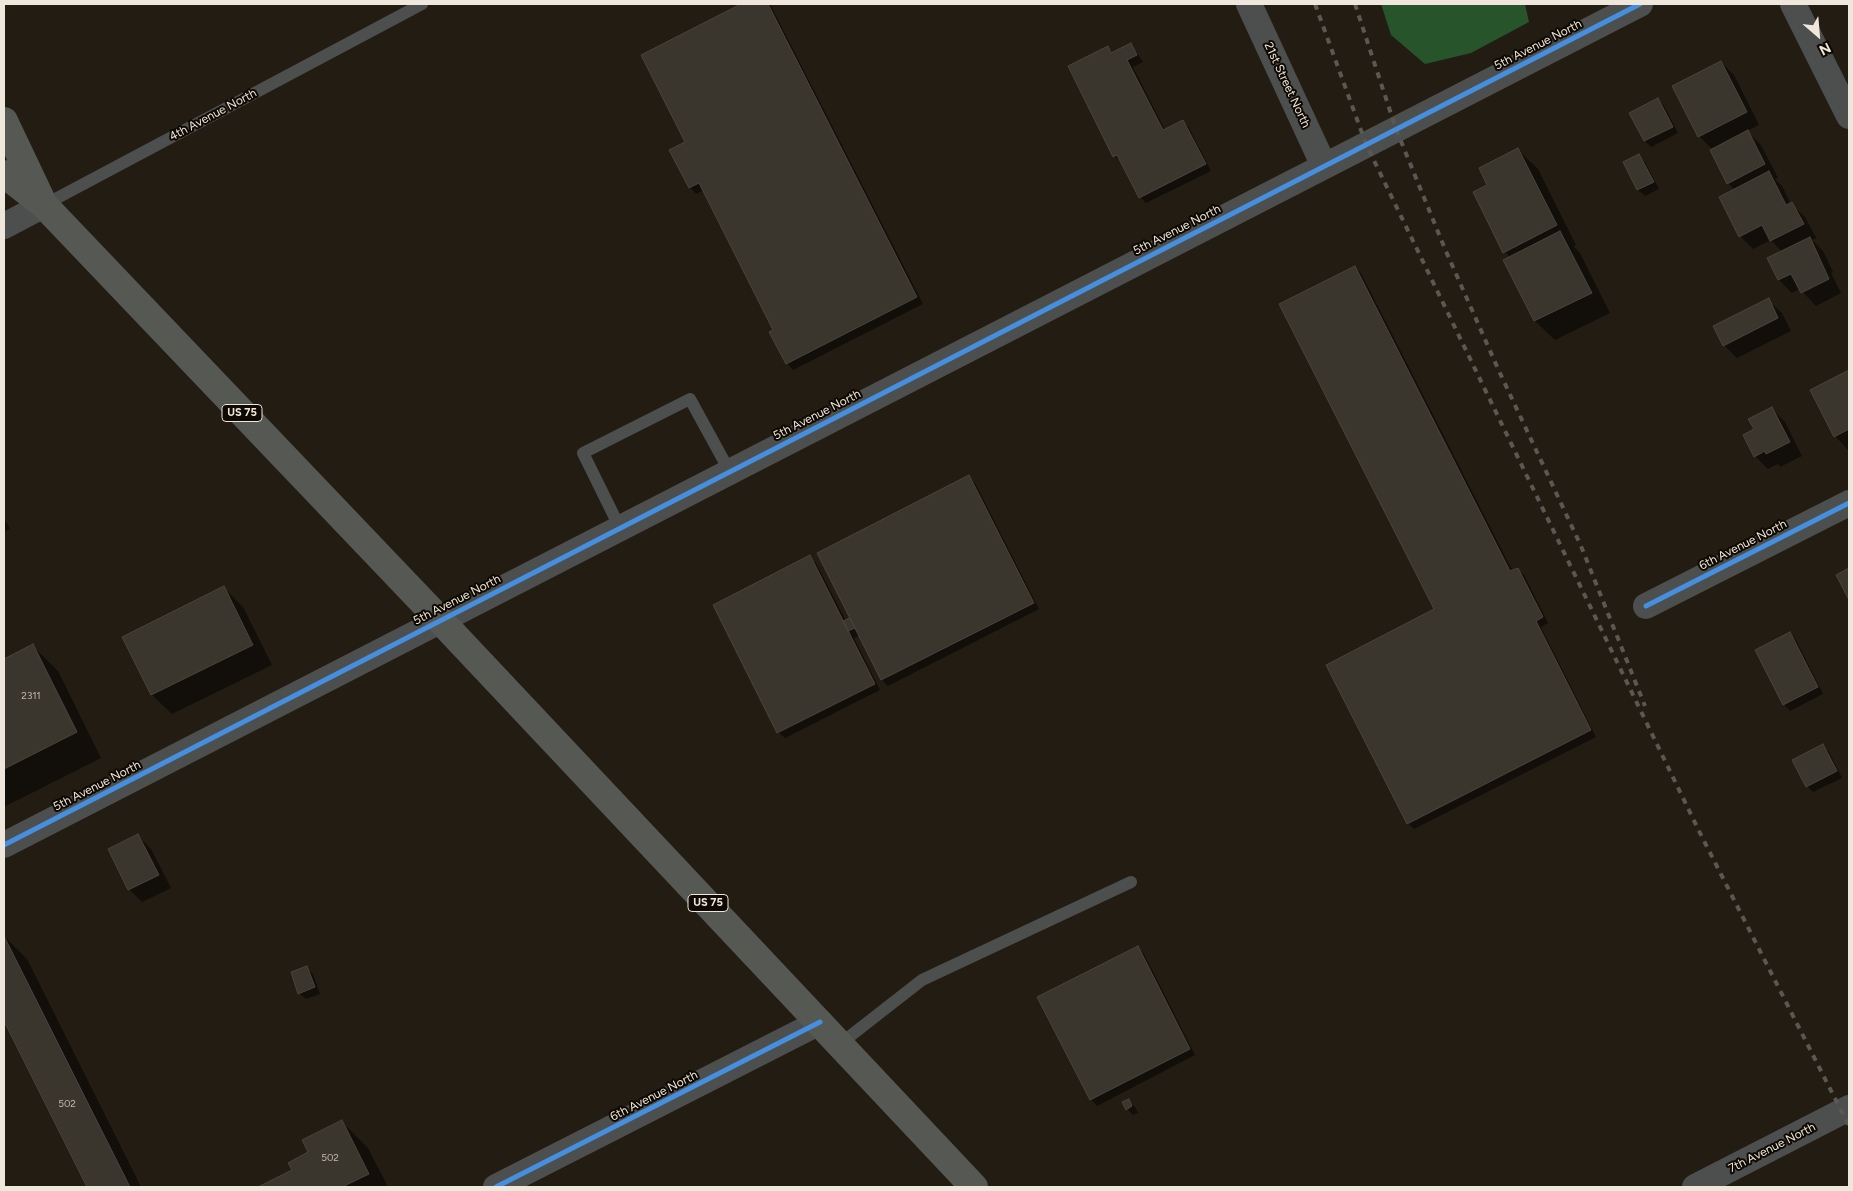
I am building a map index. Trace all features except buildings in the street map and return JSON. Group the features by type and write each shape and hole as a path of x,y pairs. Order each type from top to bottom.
{"main road":[{"name":"US 75","path":"4,121 44,205"},
{"name":"US 75","path":"4,174 44,205 440,620 974,1187"}],"street":[{"name":"21st Street North","path":"1249,4 1324,166"},
{"name":"5th Avenue North","path":"4,845 1640,4"},
{"path":"1793,4 1849,116"},
{"name":"4th Avenue North","path":"4,226 44,205"},
{"name":"6th Avenue North","path":"1646,606 1849,503"},
{"name":"6th Avenue North","path":"496,1187 820,1022"},
{"name":"7th Avenue North","path":"1695,1187 1849,1108"}],"lane":[{"name":"4th Avenue North","path":"44,205 422,4"},
{"path":"620,528 583,453 690,399 730,472"},
{"path":"840,1044 922,980 1131,882"}],"green space":[{"path":"1381,4 1525,4 1529,22 1471,53 1425,64 1391,35"}],"railway":[{"path":"1315,4 1366,144 1699,831 1849,1126"},
{"path":"1355,4 1396,129 1445,249 1499,371 1581,546 1645,706"}],"cycle path":[{"path":"4,845 1640,4"},
{"path":"1646,606 1849,503"},
{"path":"496,1187 820,1022"}]}
